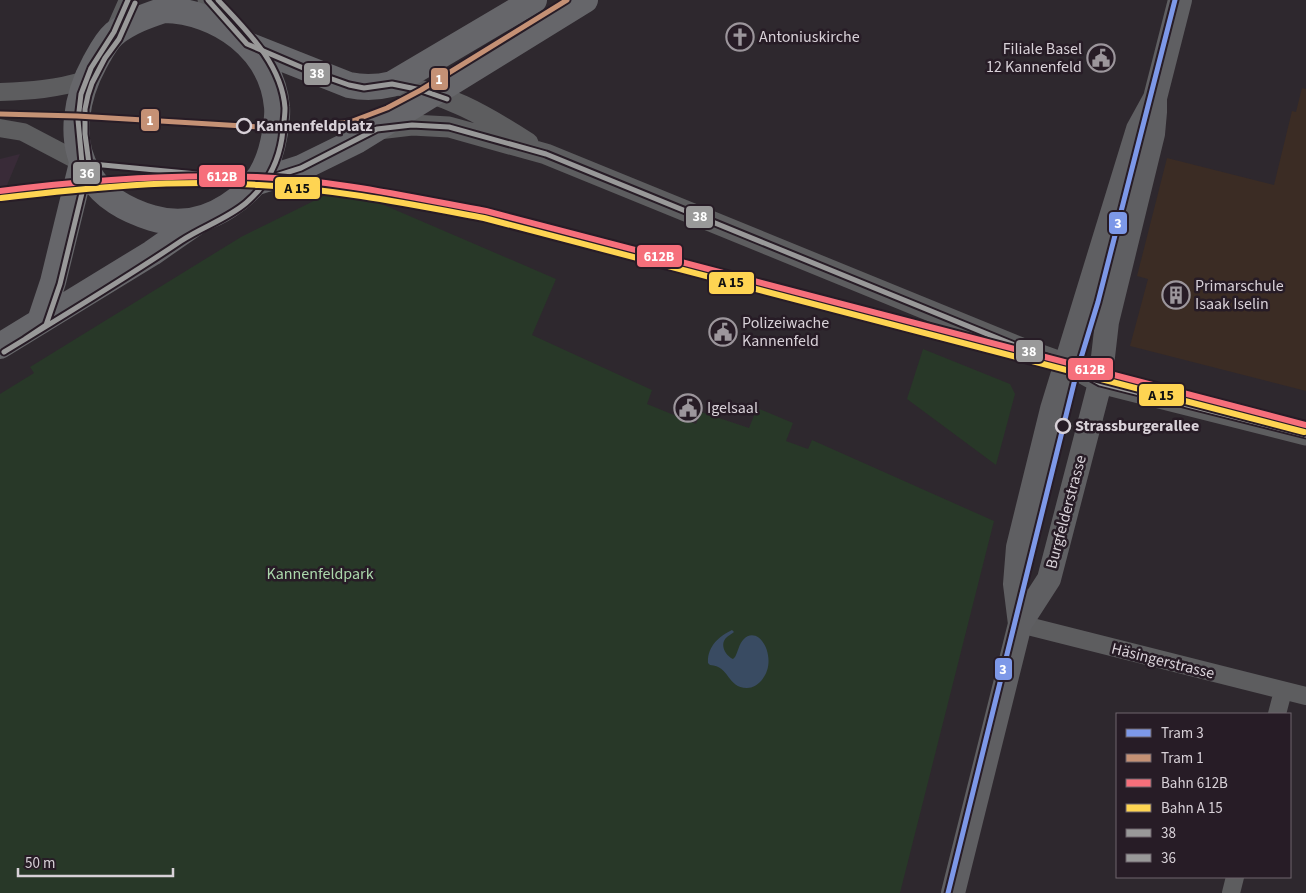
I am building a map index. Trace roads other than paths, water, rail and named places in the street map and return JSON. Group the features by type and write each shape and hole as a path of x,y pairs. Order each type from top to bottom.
{"main road":[{"path":"247,44 349,85 364,88 392,84 534,0"},
{"path":"257,182 301,168 377,129 585,0"},
{"name":"Burgfelderstrasse","path":"1020,624 1016,584 1018,547 1052,409 1138,129 1154,98 1180,0"},
{"path":"0,346 152,252 198,221 226,207 257,182 267,165 272,149 277,107 268,72 259,57 232,32 212,20 181,10 164,10 131,22 112,35 85,80 77,116 77,135 82,163 100,190 123,208 158,220 177,222 198,221"},
{"name":"Burgfelderstrasse","path":"953,893 1020,624 1048,579 1100,383 1108,322 1153,134 1154,98"},
{"path":"40,321 52,282 82,163"}],"street":[{"path":"112,35 128,0"},
{"path":"208,0 247,44"},
{"path":"0,92 47,89 68,86 85,80"},
{"path":"392,84 434,94 470,108 490,118 546,154"},
{"path":"377,129 412,125 450,128 546,154 1024,350 1066,364 1100,383 1306,435"},
{"path":"0,128 23,132 82,163"},
{"name":"Häsingerstrasse","path":"1020,624 1306,696"},
{"path":"1277,713 1283,691"},
{"path":"1231,893 1235,878"}],"water":[{"path":"732,630 734,632 728,636 723,646 725,652 733,659 743,640 749,636 755,636 761,640 768,654 766,672 761,681 753,687 747,688 736,685 721,669 708,663 712,647 723,635"}],"tram line":[{"name":"1","path":"0,114 77,116 275,128 300,128 350,122 387,108 421,90 567,0"},
{"name":"3","path":"948,893 1077,371 1098,302 1175,0"}],"rail line":[{"name":"612B","path":"0,191 128,179 225,176 286,179 343,185 400,195 486,211 1306,425"}],"place":[{"name":"Antoniuskirche","path":"740,37"},
{"name":"Filiale Basel 12 Kannenfeld","path":"1101,58"},
{"name":"Kannenfeldplatz","path":"244,126"},
{"name":"Primarschule Isaak Iselin","path":"1176,295"},
{"name":"Polizeiwache Kannenfeld","path":"723,332"},
{"name":"Igelsaal","path":"688,408"},
{"name":"Strassburgerallee","path":"1063,426"}],"park label":[{"name":"Kannenfeldpark","path":"320,574"}]}
